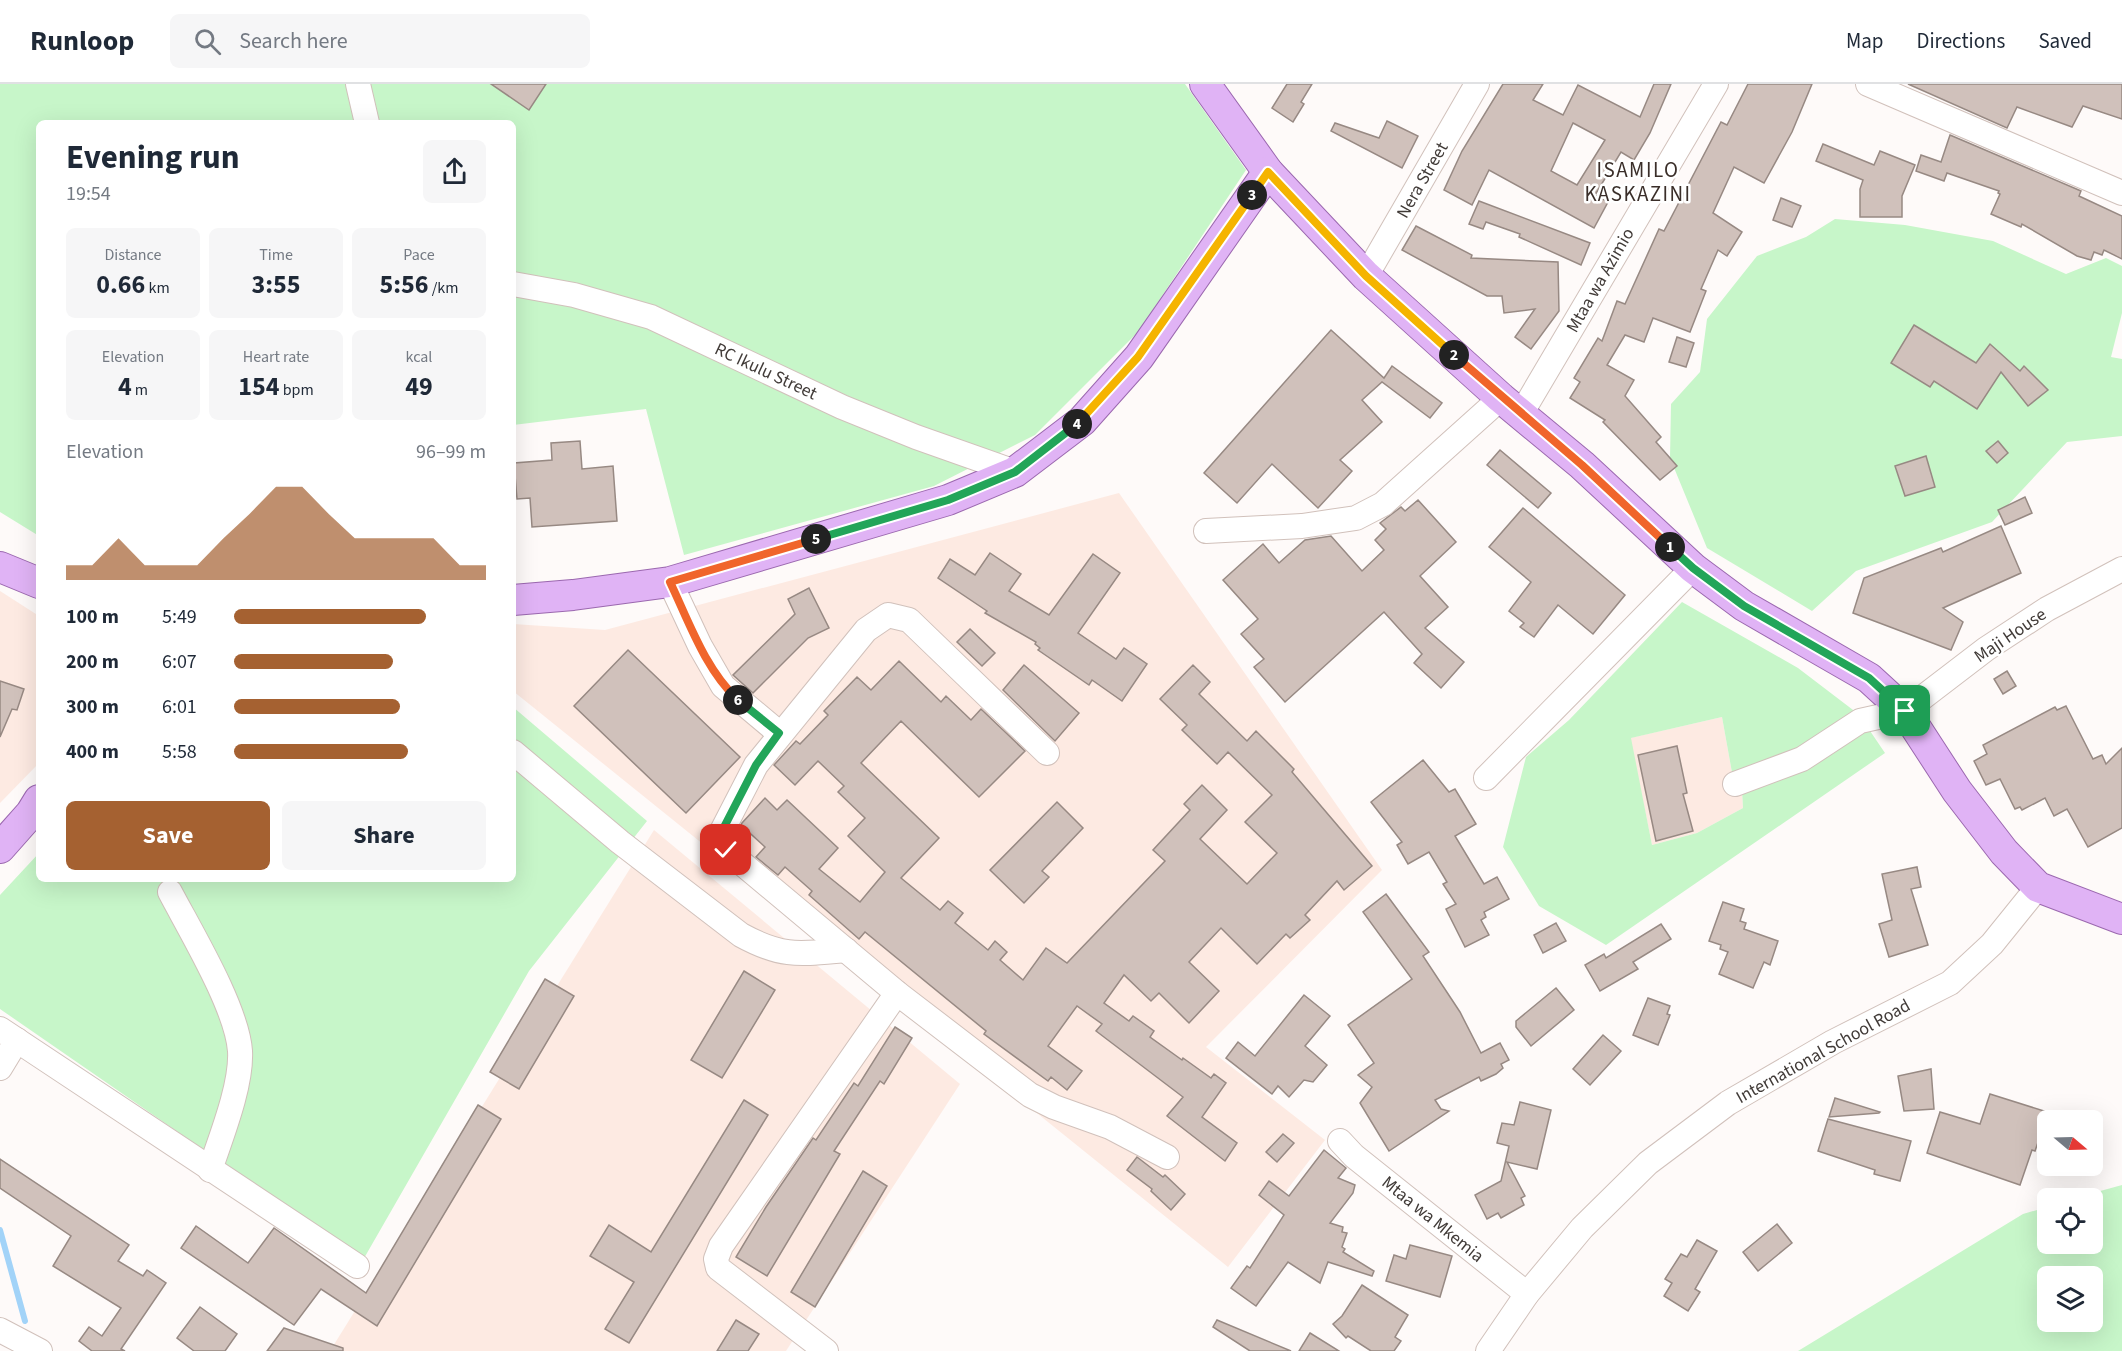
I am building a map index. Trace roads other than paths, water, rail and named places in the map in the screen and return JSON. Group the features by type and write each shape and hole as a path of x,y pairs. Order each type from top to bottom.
{"main road":[{"path":"1204,84 1268,172 1366,276 1511,406 1582,465 1693,568 1744,606 1869,678 1905,711 1957,791 2004,852 2038,887 2122,919"},
{"path":"516,600 573,595 670,582 948,500 1015,472 1082,421 1138,357 1268,172"},
{"path":"0,567 36,582"},
{"path":"0,848 36,805"}],"street":[{"path":"358,84 366,120"},
{"name":"Nera Street","path":"1366,276 1477,84"},
{"name":"Mtaa wa Azimio","path":"1206,531 1302,526 1356,518 1383,504 1511,406 1716,84"},
{"path":"1868,84 2122,192"},
{"name":"RC Ikulu Street","path":"516,285 574,295 651,317 842,407 916,437 1015,472"},
{"name":"Maji House","path":"1905,711 1986,649 2118,567"},
{"path":"1486,778 1693,568"},
{"path":"670,582 700,646 723,686 779,733"},
{"path":"1047,753 909,620 888,615 866,630 779,733 756,765 722,831 722,841 726,850 897,993 1030,1095 1054,1107 1110,1126 1167,1157"},
{"path":"1735,784 1802,759 1860,721 1905,711"},
{"path":"516,755 620,842 741,935 783,954 846,950"},
{"name":"International School Road","path":"1488,1351 1527,1294 1582,1228 1648,1163 1728,1103 1833,1041 1950,983 1992,944 2038,887"},
{"path":"170,892 210,969 233,1022 240,1051 237,1078 226,1124 210,1170"},
{"path":"826,1351 733,1281 718,1268 716,1259 722,1246 897,993"},
{"path":"0,1068 8,1035 357,1266"},
{"name":"Mtaa wa Mkemia","path":"1340,1141 1354,1156 1527,1294"},
{"path":"0,1330 40,1351"}],"waterway":[{"path":"0,1230 25,1321"}],"district":[{"name":"ISAMILO KASKAZINI","path":"1638,182"}]}
